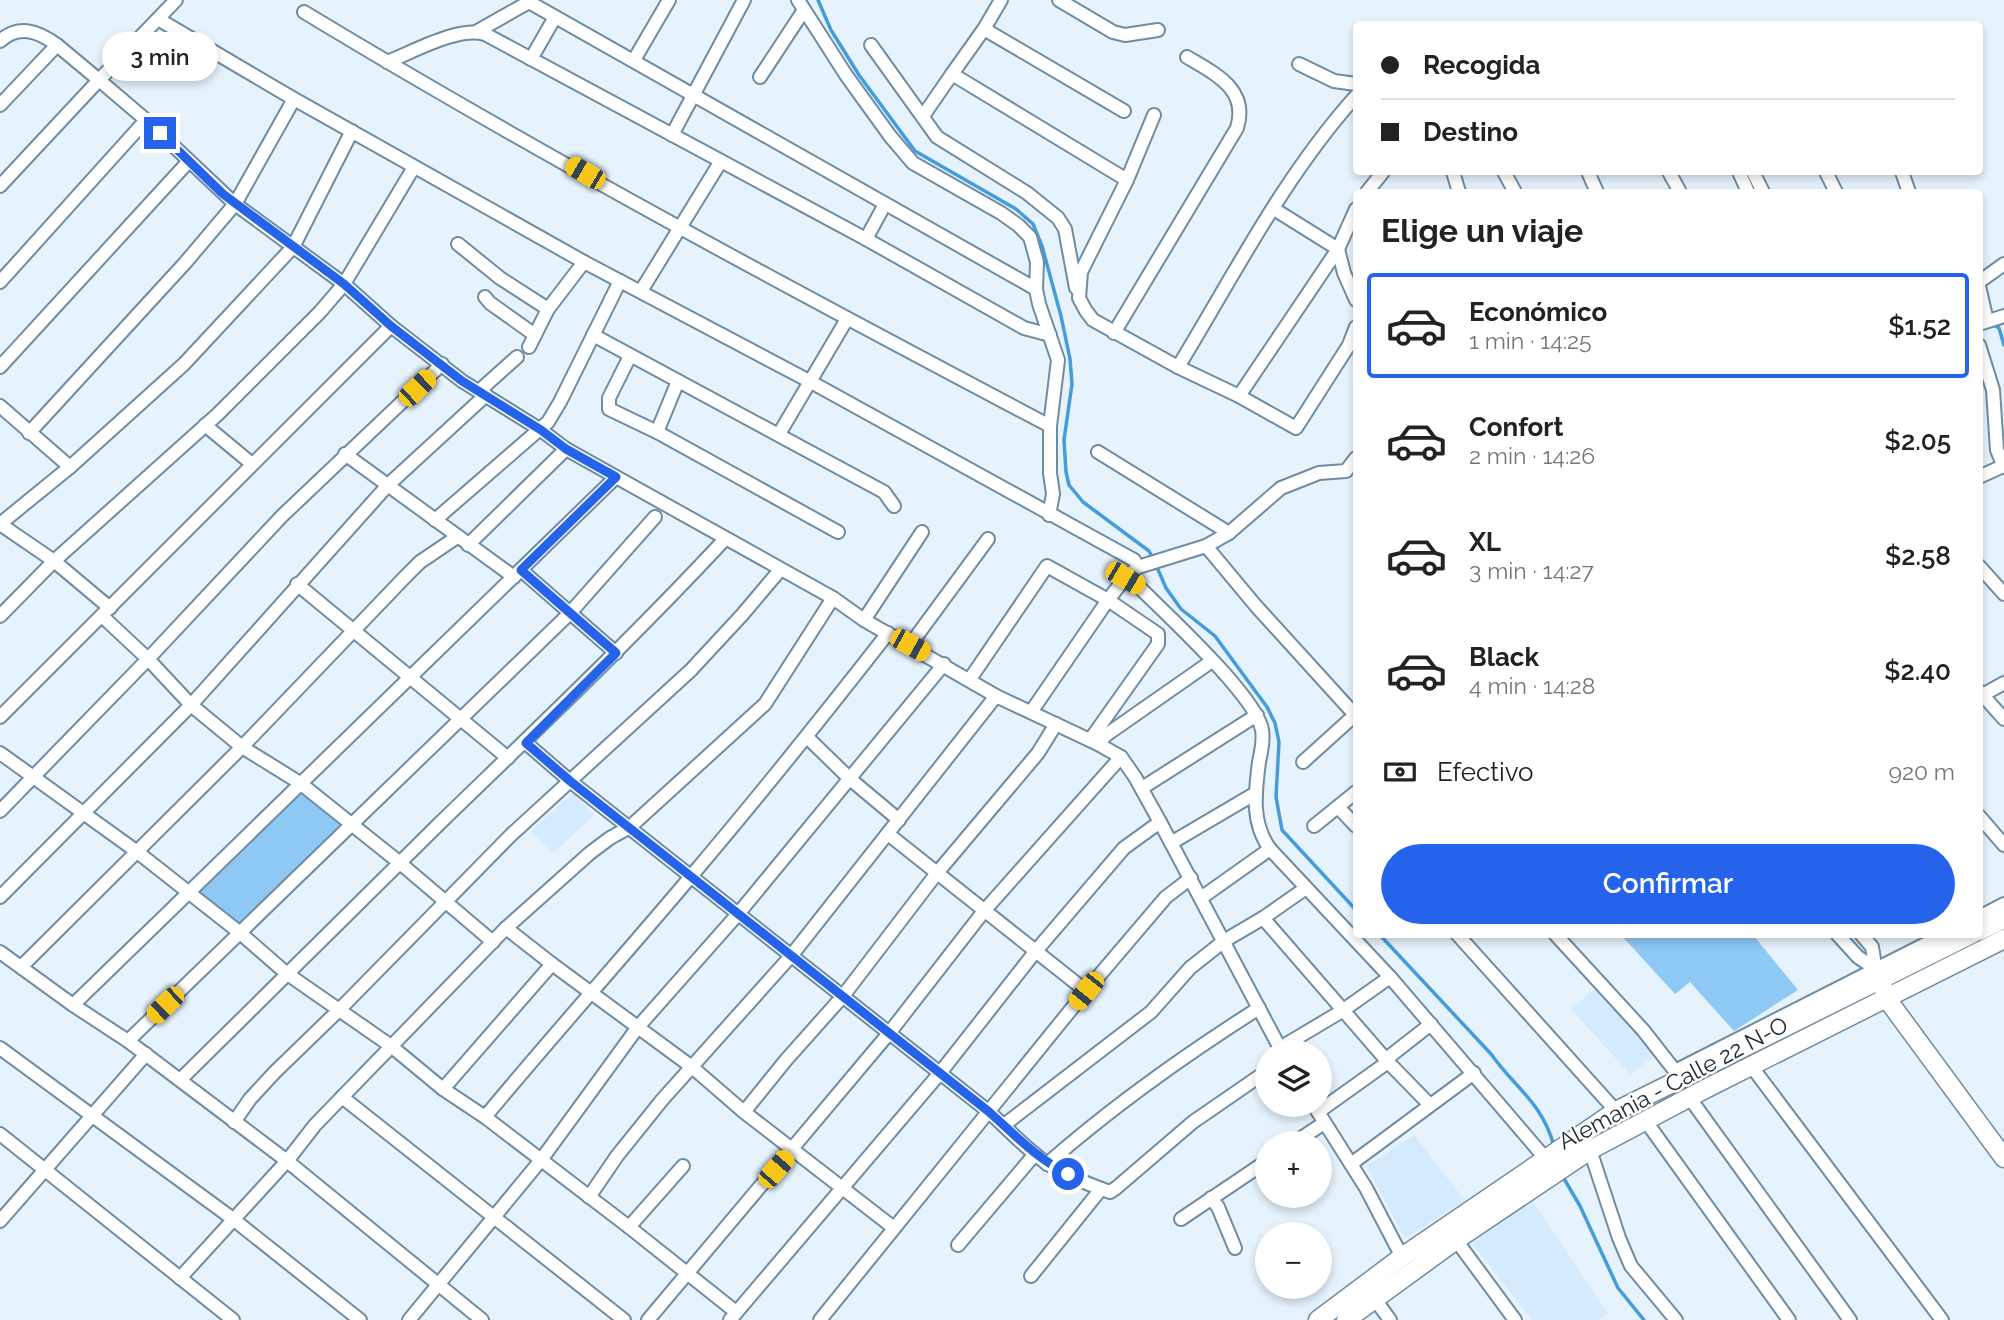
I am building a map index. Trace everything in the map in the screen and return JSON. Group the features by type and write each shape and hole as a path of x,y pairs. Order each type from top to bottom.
{"street":[{"path":"0,186 176,0"},
{"path":"635,60 669,0"},
{"path":"672,135 744,0"},
{"path":"923,116 1001,0"},
{"path":"1059,0 1113,32 1125,35 1158,30"},
{"path":"387,62 457,34 476,32 530,1 1036,289"},
{"path":"760,76 801,5 860,96 913,163 1002,214 1030,237 1037,262 1036,289 1058,360 1049,426 1053,495 1049,515"},
{"path":"304,12 680,228 1049,426"},
{"path":"531,59 555,17"},
{"path":"158,19 414,167 1134,560 1138,567"},
{"path":"0,41 23,29 46,37 146,120 235,204 344,284 391,326 442,364 566,449 833,598 864,620 996,696 1121,757 1142,788 1276,1040"},
{"path":"984,29 1124,111"},
{"path":"476,32 866,239 1024,328 1050,335"},
{"path":"0,105 57,45"},
{"path":"872,45 930,129 944,142 1027,193 1058,218 1066,236 1079,298 1093,320 1178,368 1239,396 1296,428 1353,348"},
{"path":"1114,332 1237,128 1240,117 1236,96 1228,84 1187,57"},
{"path":"1299,64 1334,81 1353,84"},
{"path":"952,74 1127,180"},
{"path":"29,433 185,263 235,204 295,99"},
{"path":"1178,368 1274,209 1318,144 1353,100"},
{"path":"1079,298 1081,272 1087,257 1127,180 1154,115"},
{"path":"0,282 146,120"},
{"path":"352,131 293,247 184,364 70,467 4,514 0,524 54,561 106,612 191,705 242,747 300,783 493,942"},
{"path":"0,367 189,161"},
{"path":"641,291 721,161"},
{"path":"0,616 54,561 205,425 320,312 344,284 414,167"},
{"path":"1369,189 1381,175"},
{"path":"866,239 885,204"},
{"path":"1274,209 1338,249 1353,293"},
{"path":"1239,396 1338,249 1353,216"},
{"path":"458,244 500,278 548,309"},
{"path":"485,297 532,341 548,309 584,262"},
{"path":"1983,281 2004,264"},
{"path":"435,520 541,430 560,402 620,281"},
{"path":"1983,322 2004,316"},
{"path":"779,434 848,319"},
{"path":"0,717 391,326"},
{"path":"593,335 884,492 894,506"},
{"path":"630,356 609,398 608,406 838,532"},
{"path":"0,897 191,705 388,485 517,357"},
{"path":"1983,358 1993,390 1997,450 2004,466 1983,475"},
{"path":"0,811 282,516 442,364"},
{"path":"657,432 678,382"},
{"path":"0,406 70,467"},
{"path":"205,425 252,464"},
{"path":"22,966 242,747 420,562 462,541 566,449"},
{"path":"1098,452 1229,533"},
{"path":"345,454 462,541 517,573 570,613 616,653"},
{"path":"1031,712 1108,600 1125,578 1138,567 1206,546 1229,533 1281,488 1311,476 1351,471"},
{"path":"73,1005 616,477"},
{"path":"128,1041 570,613 655,517"},
{"path":"864,620 922,532"},
{"path":"180,1080 286,973 526,743 725,539"},
{"path":"910,645 988,539"},
{"path":"1206,546 1256,606 1353,712"},
{"path":"970,679 1047,566 1108,600 1158,634 1159,639 1094,742"},
{"path":"234,1122 250,1099 275,1072 512,835 691,670 780,570"},
{"path":"1983,570 2004,594"},
{"path":"1125,578 1138,586 1212,661 1257,715 1262,732 1256,793 1256,820 1260,834 1269,849 1353,938"},
{"path":"298,584 508,758"},
{"path":"180,1278 287,1161 314,1125 506,928 590,853 630,827 765,704 833,598"},
{"path":"485,1117 692,876 807,737 888,633"},
{"path":"1094,742 1212,661"},
{"path":"409,1320 541,1160 638,1027 738,914 944,664"},
{"path":"1983,693 2004,683"},
{"path":"589,1197 617,1156 662,1100 791,956 996,696"},
{"path":"1983,697 2004,719"},
{"path":"1142,788 1257,715"},
{"path":"1303,762 1353,718"},
{"path":"744,1112 843,996 937,873 1038,753 1056,724"},
{"path":"807,737 898,820"},
{"path":"526,743 570,781 988,1111 1047,1164 1101,1189 1110,1192 1116,1188 1193,1122 1255,1079"},
{"path":"0,753 136,851 239,932 286,973 391,1046 443,1089 485,1117 629,1227 733,1316 940,1073 1035,952 1124,848 1160,822"},
{"path":"648,1320 890,1032 984,911 1121,757"},
{"path":"1171,843 1256,793"},
{"path":"1314,826 1353,794"},
{"path":"1338,807 1353,823"},
{"path":"1983,821 2004,845"},
{"path":"888,834 1086,991"},
{"path":"1201,898 1269,849"},
{"path":"820,1320 1086,991 1166,897 1191,878"},
{"path":"1004,1125 1152,1012 1189,968 1224,941 1306,888"},
{"path":"1983,915 2004,904"},
{"path":"1263,918 1342,1011 1430,1105"},
{"path":"1983,929 2004,919"},
{"path":"506,928 692,1067 744,1112 894,1228"},
{"path":"1353,938 1548,1156"},
{"path":"1461,938 1616,1111"},
{"path":"1559,938 1643,1030 1678,1075"},
{"path":"1841,938 1878,975"},
{"path":"1864,938 1872,947 1887,999 2004,1158"},
{"path":"1878,975 1938,938"},
{"name":"Alemania - Calle 22 N-O","path":"1318,1320 1402,1256 1616,1111 1678,1075 1878,975 1964,938"},
{"name":"Alemania - Calle 22 N-O","path":"1346,1320 1456,1240 1587,1153 1689,1097 2004,939"},
{"path":"0,952 146,1054 287,1161 482,1320"},
{"path":"443,1089 552,964"},
{"path":"1297,1040 1390,977"},
{"path":"1047,1164 1075,1139 1188,1053 1259,1008"},
{"path":"1332,1102 1431,1024"},
{"path":"0,1048 233,1219 360,1320"},
{"path":"0,1221 146,1054"},
{"path":"1752,1067 1942,1320"},
{"path":"1351,1164 1474,1073"},
{"path":"342,1097 624,1320"},
{"path":"1689,1097 1850,1320"},
{"path":"1304,1131 1315,1117"},
{"path":"1321,1117 1351,1164 1402,1256"},
{"path":"1645,1120 1788,1320"},
{"path":"0,1134 233,1320"},
{"path":"1587,1153 1631,1266 1676,1320"},
{"path":"958,1245 1035,1154"},
{"path":"629,1227 683,1166"},
{"path":"1181,1219 1255,1169"},
{"path":"1031,1276 1101,1189"},
{"path":"1211,1198 1218,1207 1235,1248"},
{"path":"1456,1240 1515,1320"},
{"path":"1374,1298 1390,1320"}],"shaded area":[{"path":"299,788 342,825 239,927 194,892"},
{"path":"573,793 594,815 553,853 531,831"},
{"path":"1624,938 1755,938 1798,990 1734,1031 1690,982 1675,994"},
{"path":"1597,987 1657,1054 1630,1074 1571,1009"},
{"path":"1414,1135 1465,1201 1405,1238 1366,1166"},
{"path":"1533,1202 1608,1313 1598,1320 1532,1320 1472,1243"}],"waterway":[{"path":"818,0 831,30 859,75 915,151 1016,209 1033,224 1042,246 1070,359 1072,384 1064,440 1069,485 1083,502 1149,551 1153,558"},
{"path":"1992,324 1999,328 2004,345"},
{"path":"1156,565 1166,588 1181,609 1215,636 1267,707 1275,723 1279,742 1276,797 1282,830 1353,907"},
{"path":"1383,938 1527,1096 1542,1118 1554,1146"},
{"path":"1563,1177 1580,1206 1618,1288 1644,1320"}],"route":[{"path":"160,133 235,204 344,284 391,326 462,381 541,430 566,449 616,477 521,570 616,653 526,743 570,781 988,1111 1047,1164 1068,1174"}]}
